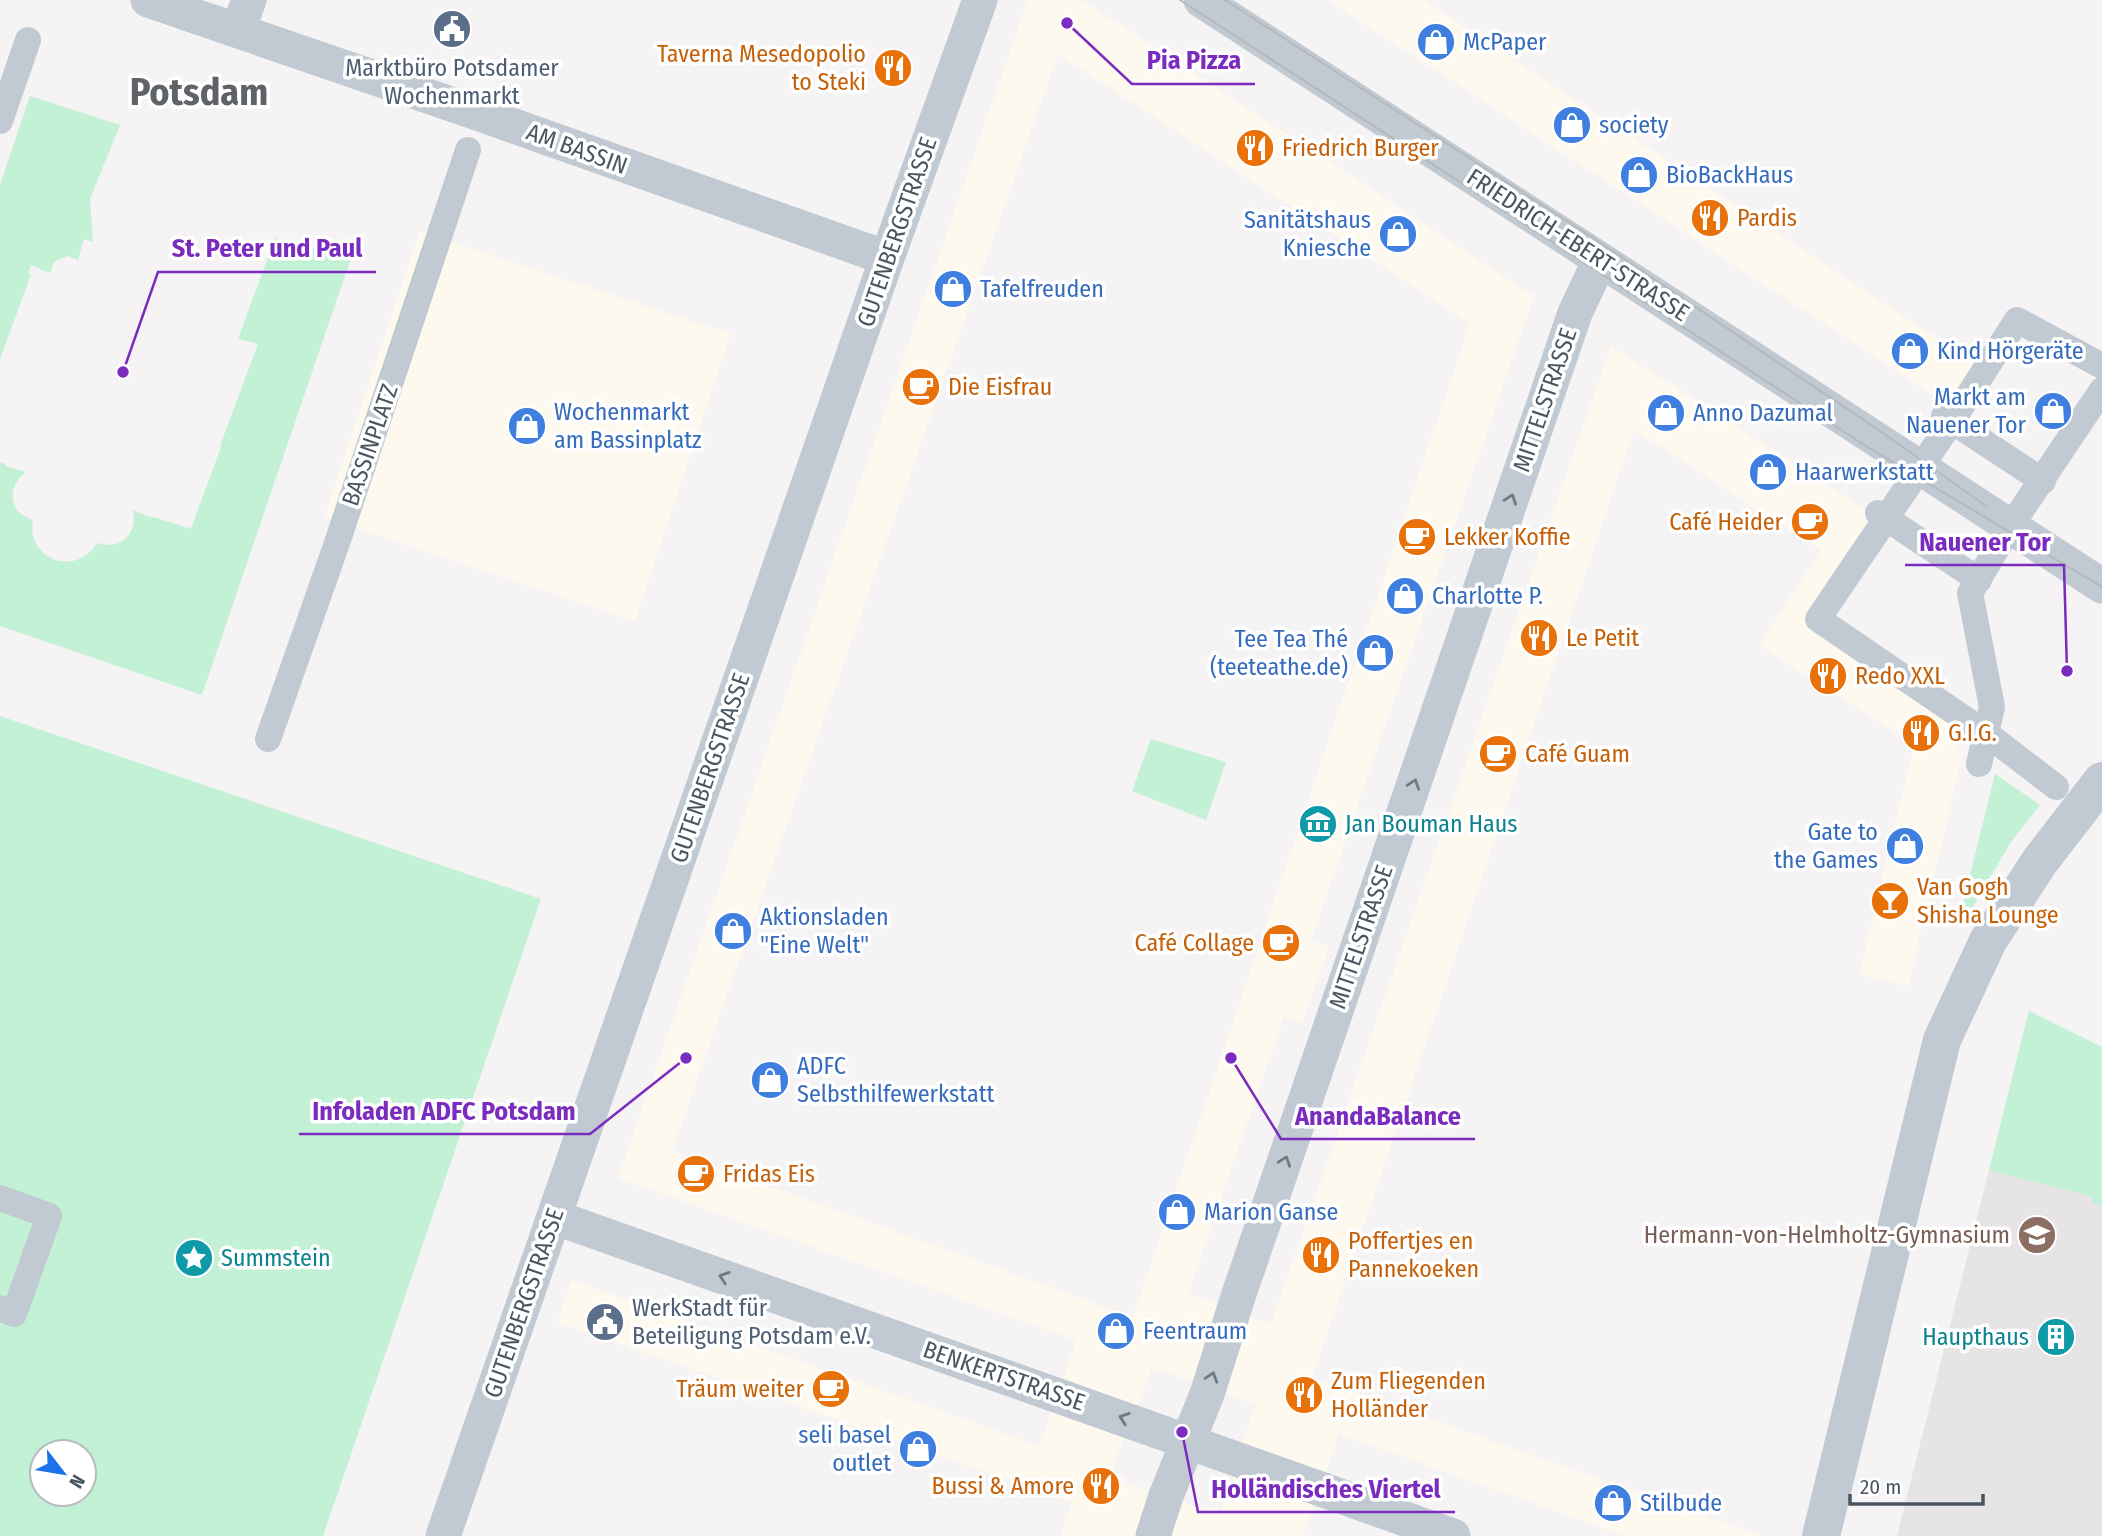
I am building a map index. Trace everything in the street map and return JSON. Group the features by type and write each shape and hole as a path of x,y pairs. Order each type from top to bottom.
{"street":[{"name":"AM BASSIN","path":"148,0 244,15 887,258"},
{"name":"GUTENBERGSTRASSE","path":"443,1536 887,258 980,0"},
{"name":"FRIEDRICH-EBERT-STRASSE","path":"1201,0 2102,586"},
{"path":"0,121 28,40"},
{"name":"BASSINPLATZ","path":"268,740 337,543 468,150"},
{"name":"MITTELSTRASSE","path":"1153,1536 1207,1394 1571,326 1600,260"},
{"path":"2056,787 1987,734 1940,707 1844,643 1818,620 1882,515 1920,469 1948,419 2017,320 2097,358"},
{"path":"1979,764 1993,707 1970,593 2010,527 2102,390"},
{"path":"1948,419 2043,481"},
{"path":"1882,515 1979,580"},
{"path":"1821,1536 1942,1040 1988,941 2040,861 2102,781"},
{"path":"0,1198 49,1216 14,1314 0,1308"},
{"name":"BENKERTSTRASSE","path":"554,1217 1454,1536"}],"shaded area":[{"path":"1028,0 1082,0 1534,296 1311,940 1329,947 1302,1023 1284,1017 1188,1294 1226,1307 1199,1384 1152,1368 1135,1412 1061,1386 1076,1340 618,1178","holes":["1058,54 1470,324 1133,1317 672,1151"]},
{"path":"1328,0 1424,0 1978,365 1956,400 1946,403"},
{"name":"Wochenmarkt am Bassinplatz","path":"420,231 731,334 635,621 324,517"},
{"path":"1611,346 1875,515 1805,621 1961,728 1956,748 1963,753 1908,986 1859,974 1914,744 1759,645 1821,550 1634,430 1312,1378 1763,1536 1626,1536 1339,1434 1324,1478 1240,1449 1256,1404 1217,1391 1244,1315 1271,1324"},
{"name":"Hermann-von-Helmholtz-Gymnasium","path":"2029,1011 2102,1048 2102,1536 1897,1536"},
{"path":"571,1280 1039,1446 1055,1403 1127,1429 1112,1472 1126,1477 1125,1482 1155,1493 1140,1536 1061,1536 1072,1502 557,1322"},
{"path":"1236,1468 1318,1496 1303,1536 1164,1536 1177,1500 1203,1509 1205,1505 1221,1511"}],"green space":[{"path":"30,96 120,125 90,199 93,242 84,239 78,260 67,256 54,262 50,273 31,265 28,273 31,275 0,359 0,185"},
{"path":"275,238 351,258 202,695 0,626 0,462 26,472 15,485 13,499 19,511 33,520 33,534 37,546 55,560 78,560 97,543 106,545 120,542 126,538 133,526 133,510 191,529 258,344 238,339"},
{"path":"0,716 541,899 323,1536 0,1536"},
{"path":"1151,739 1226,762 1206,820 1132,791"},
{"path":"1995,774 2040,805 2011,842 1965,920 1960,916"},
{"path":"2029,1011 2102,1047 2102,1205 2092,1203 2093,1197 1989,1170"}],"tram line":[{"path":"1180,0 1869,448 2102,587"},
{"path":"1225,0 1593,238 1880,431 1986,506"}],"place":[{"name":"Pia Pizza","path":"1067,23"},
{"name":"Marktbüro Potsdamer Wochenmarkt","path":"452,29"},
{"name":"McPaper","path":"1436,42"},
{"name":"Taverna Mesedopolio to Steki","path":"893,68"},
{"name":"society","path":"1572,125"},
{"name":"Friedrich Burger","path":"1255,148"},
{"name":"BioBackHaus","path":"1639,175"},
{"name":"Pardis","path":"1710,218"},
{"name":"Sanitätshaus Kniesche","path":"1398,234"},
{"name":"Tafelfreuden","path":"953,289"},
{"name":"Kind Hörgeräte","path":"1910,351"},
{"name":"St. Peter und Paul","path":"123,372"},
{"name":"Die Eisfrau","path":"921,387"},
{"name":"Markt am Nauener Tor","path":"2053,411"},
{"name":"Anno Dazumal","path":"1666,413"},
{"name":"Wochenmarkt am Bassinplatz","path":"527,426"},
{"name":"Haarwerkstatt","path":"1768,472"},
{"name":"Café Heider","path":"1810,522"},
{"name":"Lekker Koffie","path":"1417,537"},
{"name":"Charlotte P.","path":"1405,596"},
{"name":"Le Petit","path":"1539,638"},
{"name":"Tee Tea Thé (teeteathe.de)","path":"1375,653"},
{"name":"Nauener Tor","path":"2067,671"},
{"name":"Redo XXL","path":"1828,676"},
{"name":"G.I.G.","path":"1921,733"},
{"name":"Café Guam","path":"1498,754"},
{"name":"Jan Bouman Haus","path":"1318,824"},
{"name":"Gate to the Games","path":"1905,846"},
{"name":"Van Gogh Shisha Lounge","path":"1890,901"},
{"name":"Aktionsladen \"Eine Welt\"","path":"733,931"},
{"name":"Café Collage","path":"1281,943"},
{"name":"Infoladen ADFC Potsdam","path":"686,1058"},
{"name":"AnandaBalance","path":"1231,1058"},
{"name":"ADFC Selbsthilfewerkstatt","path":"770,1080"},
{"name":"Fridas Eis","path":"696,1174"},
{"name":"Marion Ganse","path":"1177,1212"},
{"name":"Hermann-von-Helmholtz-Gymnasium","path":"2037,1235"},
{"name":"Poffertjes en Pannekoeken","path":"1321,1255"},
{"name":"Summstein","path":"194,1258"},
{"name":"WerkStadt für Beteiligung Potsdam e.V.","path":"605,1322"},
{"name":"Feentraum","path":"1116,1331"},
{"name":"Haupthaus","path":"2056,1337"},
{"name":"Träum weiter","path":"831,1389"},
{"name":"Zum Fliegenden Holländer","path":"1304,1395"},
{"name":"Holländisches Viertel","path":"1182,1432"},
{"name":"seli basel outlet","path":"918,1449"},
{"name":"Bussi & Amore","path":"1101,1486"},
{"name":"Stilbude","path":"1613,1503"}],"district":[{"name":"Potsdam","path":"199,92"}]}
